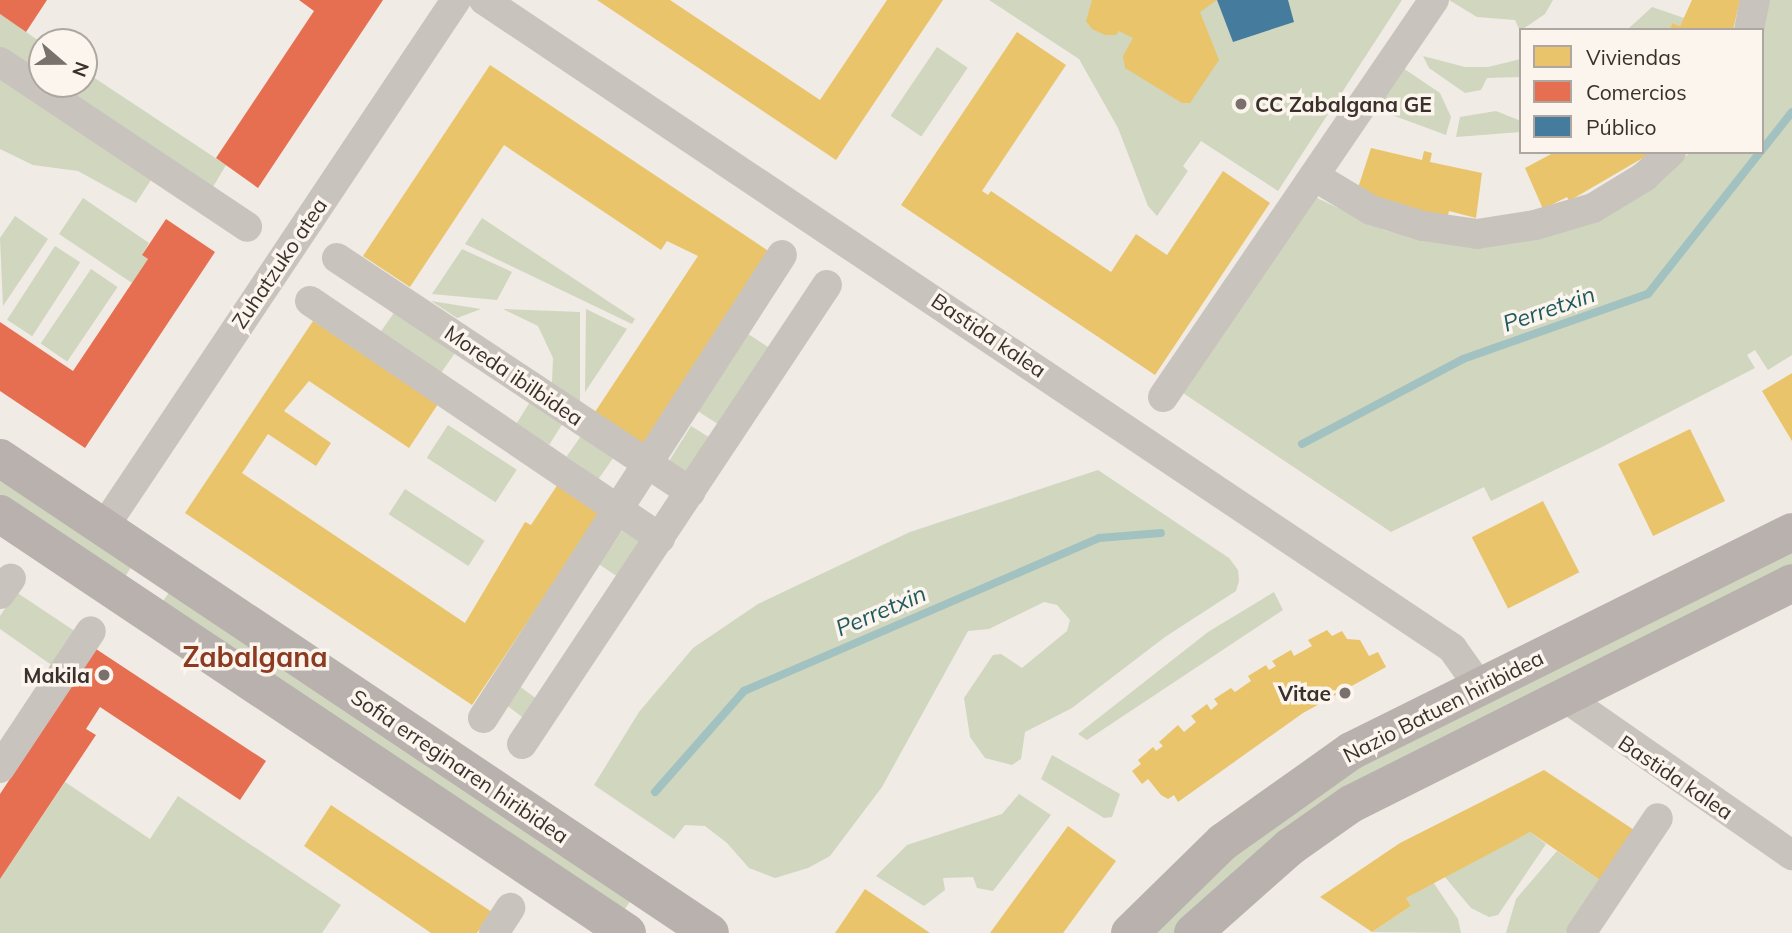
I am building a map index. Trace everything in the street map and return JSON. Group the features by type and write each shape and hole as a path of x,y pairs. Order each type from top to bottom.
{"main road":[{"name":"Sofia erreginaren hiribidea","path":"0,458 710,933"},
{"path":"0,514 627,933"},
{"name":"Nazio Batuen hiribidea","path":"1130,933 1223,842 1283,795 1351,751 1792,532"},
{"name":"Nazio Batuen hiribidea","path":"1193,933 1290,847 1351,804 1792,583"}],"street":[{"name":"Zuhatzuko atea","path":"104,527 456,0"},
{"name":"Bastida kalea","path":"485,0 1452,648 1479,686"},
{"path":"1163,397 1434,0"},
{"path":"1749,28 1755,0"},
{"path":"0,62 247,227"},
{"path":"1314,176 1371,210 1423,226 1477,234 1535,225 1593,208 1644,177 1669,154"},
{"path":"483,718 782,255"},
{"name":"Moreda ibilbidea","path":"337,258 691,492"},
{"path":"522,744 827,285"},
{"path":"310,301 660,538"},
{"path":"0,768 91,631"},
{"name":"Bastida kalea","path":"1563,696 1792,855"},
{"path":"1581,933 1658,818"},
{"path":"495,933 510,908"}],"green space":[{"name":"CC Zabalgana GE","path":"989,0 1402,0 1278,191 1201,141 1183,166 1188,171 1157,216 1148,206 1118,128 1079,59"},
{"path":"1449,0 1553,0 1545,14 1524,28 1519,29 1515,20 1477,17"},
{"path":"1769,0 1792,0 1792,355 1768,370 1755,350 1747,355 1755,368 1598,449 1491,501 1484,487 1391,532 1180,391 1313,196 1384,230 1433,241 1646,193 1688,154 1764,154 1762,28"},
{"path":"1652,7 1684,18 1680,26 1672,23 1671,28 1629,28"},
{"path":"0,14 28,33 28,72 0,53"},
{"path":"937,47 968,68 921,137 891,116"},
{"path":"1423,56 1465,67 1488,67 1519,59 1519,77 1487,78 1481,90 1465,93 1429,68"},
{"path":"1400,66 1440,93 1451,117 1446,135 1373,108"},
{"path":"0,72 28,91 28,98 38,98 153,177 136,203 78,171 33,165 0,149"},
{"path":"98,80 226,165 210,192 68,98 98,98"},
{"path":"1496,111 1519,120 1519,132 1456,137 1460,117"},
{"path":"83,198 149,243 142,255 148,259 132,283 59,234"},
{"path":"15,216 48,239 3,306 0,238"},
{"path":"482,218 635,319 632,324 465,244"},
{"path":"55,246 80,262 32,336 7,320"},
{"path":"462,249 512,272 497,300 432,294"},
{"path":"91,269 118,287 67,362 41,344"},
{"path":"431,301 481,309 457,318"},
{"path":"503,309 580,312 580,402 552,383 553,358 538,326"},
{"path":"586,309 627,329 585,392"},
{"path":"396,310 456,352 440,374 381,332"},
{"path":"745,332 776,352 726,429 695,409"},
{"path":"530,402 563,423 549,445 516,424"},
{"path":"448,425 517,470 496,502 427,458"},
{"path":"691,426 712,439 690,475 669,462"},
{"path":"581,436 613,458 599,479 567,456"},
{"path":"1098,470 1229,558 1238,570 1239,581 1236,591 1165,637 1072,708 1025,732 1021,759 1012,765 985,758 970,737 964,698 993,655 1001,654 1022,668 1067,631 1070,620 1057,605 1044,602 989,629 968,631 882,787 830,856 808,868 775,878 749,868 727,843 705,826 685,825 674,839 594,785 639,712 693,648 758,604 910,532"},
{"path":"0,474 133,564 120,584 0,503"},
{"path":"405,489 485,541 468,566 389,514"},
{"path":"624,528 643,541 618,577 599,564"},
{"path":"1792,547 1792,569 1487,721 1176,933 1147,933 1219,863 1349,769"},
{"path":"172,588 632,898 621,915 161,605"},
{"path":"16,592 76,632 53,666 0,629 0,616"},
{"path":"1274,592 1283,610 1087,740 1078,734 1208,632"},
{"path":"518,685 538,700 524,718 504,703"},
{"path":"1052,755 1120,794 1112,817 1104,818 1041,779"},
{"path":"65,782 150,839 178,796 341,905 322,933 0,933 0,879"},
{"path":"1019,794 1051,815 993,891 977,888 973,877 943,878 945,890 924,906 876,876 907,845 1002,814"},
{"path":"1530,832 1546,844 1498,915 1489,917 1471,908 1444,876"},
{"path":"1557,851 1600,880 1565,933 1506,933 1516,899"},
{"path":"1433,882 1458,919 1461,933 1372,932 1411,906 1406,898"}],"building: Viviendas":[{"path":"597,0 670,0 820,100 887,0 943,0 836,160"},
{"path":"1092,0 1217,0 1200,12 1219,60 1190,103 1182,103 1125,68 1123,56 1133,38 1119,31 1116,35 1105,35 1092,29 1086,21"},
{"path":"1692,0 1740,0 1733,28 1671,28 1672,23 1680,26"},
{"path":"1017,32 1066,65 982,191 988,195 991,191 1111,272 1136,234 1167,255 1223,171 1270,203 1155,375 901,205"},
{"path":"490,65 773,254 645,446 595,412 698,256 667,241 661,250 504,145 410,287 363,256"},
{"path":"1371,148 1422,160 1424,151 1432,153 1430,162 1482,173 1476,218 1449,211 1448,215 1427,213 1357,191"},
{"path":"1551,154 1650,154 1569,201 1567,197 1543,209 1525,168"},
{"path":"313,321 438,404 409,448 309,381 284,411 331,443 316,466 268,434 242,473 465,623 525,522 531,525 558,484 600,513 472,705 185,513"},
{"path":"1792,373 1792,441 1762,391"},
{"path":"1690,429 1725,501 1653,536 1618,464"},
{"path":"1543,501 1579,572 1508,609 1472,537"},
{"path":"1327,630 1332,636 1342,631 1347,639 1360,640 1369,656 1378,652 1386,667 1303,713 1178,802 1174,795 1168,799 1161,795 1148,779 1142,784 1132,771 1141,764 1138,760 1153,747 1156,751 1163,746 1159,742 1178,725 1184,732 1196,722 1191,716 1207,704 1211,710 1218,704 1214,699 1231,688 1235,692 1251,681 1248,676 1266,665 1269,670 1276,666 1272,661 1291,650 1294,656 1312,646 1308,640"},
{"path":"1544,770 1634,830 1600,880 1530,832 1406,898 1411,906 1372,932 1320,897 1400,843"},
{"path":"331,805 492,912 477,933 431,933 304,846"},
{"path":"1068,826 1116,861 1063,933 990,933"},
{"path":"865,889 930,933 835,933"}],"building: Comercios":[{"path":"0,0 47,0 26,32 0,14"},
{"path":"299,0 383,0 258,188 216,158 314,11"},
{"path":"166,219 215,252 85,448 0,391 0,322 73,371 148,259 142,255"},
{"path":"96,649 266,761 240,800 100,707 86,729 96,735 0,879 0,794"}],"building: Público":[{"path":"1217,0 1288,0 1294,22 1233,42"}],"waterway":[{"name":"Perretxin","path":"1764,147 1792,112"},
{"name":"Perretxin","path":"1302,444 1463,359 1648,294 1758,154"},
{"name":"Perretxin","path":"655,792 744,691 1099,538 1161,533"}],"place":[{"name":"CC Zabalgana GE","path":"1241,104"},
{"name":"Makila","path":"104,675"},
{"name":"Vitae","path":"1345,693"}],"district":[{"name":"Zabalgana","path":"255,657"}]}
